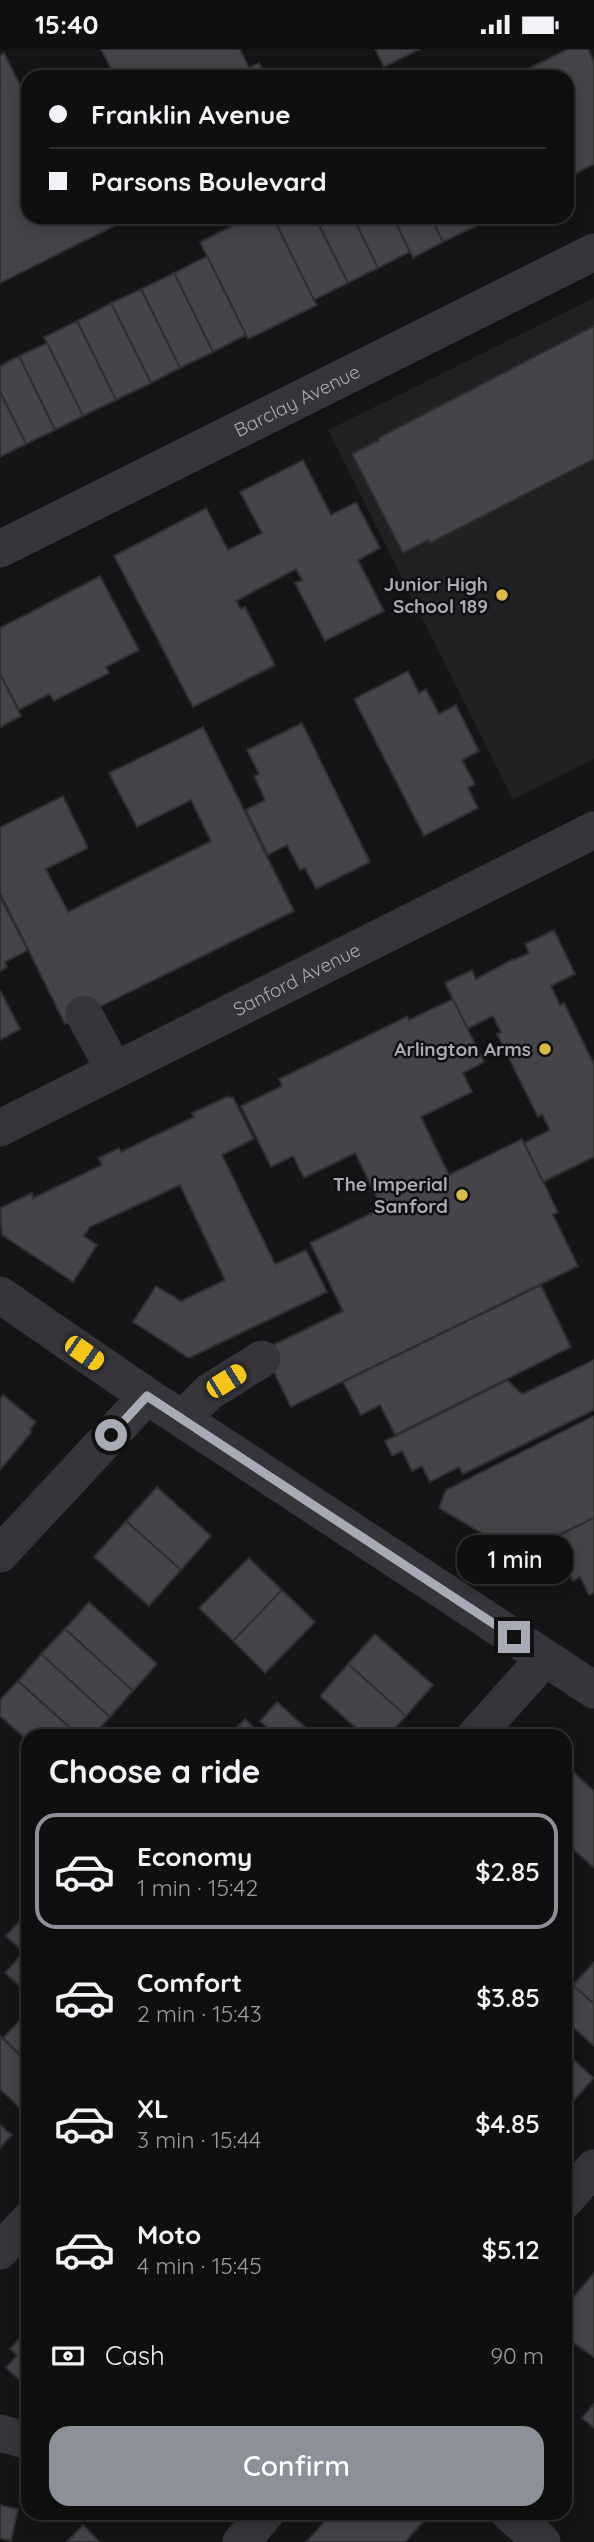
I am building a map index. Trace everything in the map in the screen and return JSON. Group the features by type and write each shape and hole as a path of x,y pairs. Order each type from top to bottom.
{"street":[{"name":"Barclay Avenue","path":"0,549 594,252"},
{"name":"Sanford Avenue","path":"0,1128 594,830"},
{"path":"84,1014 114,1070"},
{"path":"0,1295 147,1396 594,1690"},
{"path":"182,1419 209,1392 262,1359"},
{"path":"0,1554 147,1396"},
{"path":"481,1729 545,1658"},
{"path":"572,2192 594,2168"},
{"path":"0,2251 21,2228"},
{"path":"0,2433 21,2439"},
{"path":"241,2542 260,2520"},
{"path":"517,2520 542,2542"}],"shaded area":[{"name":"Junior High School 189","path":"594,298 594,759 513,800 328,430"}],"building":[{"path":"101,49 240,49 249,68 259,63 262,70 112,70"},
{"path":"375,49 420,49 384,67"},
{"path":"568,49 588,49 594,62 594,164 574,174 574,70 526,70"},
{"path":"4,53 21,87 21,224 118,224 0,283 0,55"},
{"path":"236,224 276,224 317,305 248,339 200,242"},
{"path":"276,224 318,224 348,283 314,300"},
{"path":"318,224 356,224 378,268 348,283"},
{"path":"356,224 396,224 410,252 378,268"},
{"path":"396,224 434,224 443,242 413,258"},
{"path":"434,224 472,224 474,227 443,242"},
{"path":"207,256 246,335 213,352 174,273"},
{"path":"174,273 213,352 180,368 141,289"},
{"path":"141,289 180,368 151,383 111,303"},
{"path":"111,303 151,383 116,400 77,321"},
{"path":"77,321 116,400 83,416 44,337"},
{"path":"594,326 594,459 430,543 428,540 403,553 352,454"},
{"path":"47,343 83,416 55,430 19,356"},
{"path":"19,356 55,430 26,444 0,392 0,366"},
{"path":"0,392 26,444 0,457"},
{"path":"303,460 331,515 356,502 380,548 358,560 384,611 325,641 295,583 302,580 296,569 236,601 241,609 245,607 275,665 193,707 114,556 206,508 228,550 262,533 240,492"},
{"path":"100,576 139,650 106,667 109,673 54,701 49,694 19,710 0,674 0,628"},
{"path":"408,671 419,693 426,689 439,714 456,705 479,751 462,760 475,784 468,788 478,808 424,836 354,699"},
{"path":"0,674 21,716 0,727"},
{"path":"302,723 370,862 316,889 305,868 300,870 287,845 268,855 246,810 265,800 254,776 259,774 247,750"},
{"path":"203,727 294,911 65,1024 0,893 0,827 63,796 88,848 46,869 68,912 211,841 191,800 137,827 109,773"},
{"path":"0,897 28,950 5,962 7,967 0,971"},
{"name":"Arlington Arms","path":"554,930 575,974 551,986 560,1005 564,1003 594,1064 594,1157 543,1182 524,1143 550,1130 542,1114 538,1117 497,1034 501,1032 493,1016 467,1029 445,983 472,970 476,979 529,953 525,944"},
{"path":"0,990 20,1029 0,1040"},
{"name":"The Imperial Sanford","path":"453,999 484,1062 463,1073 472,1092 421,1117 449,1175 522,1139 558,1212 553,1215 578,1266 291,1407 263,1350 343,1311 310,1243 382,1208 355,1153 304,1178 293,1156 271,1167 241,1106 282,1086 279,1079 408,1016 409,1020"},
{"path":"229,1096 233,1097 254,1139 222,1155 275,1264 306,1250 327,1292 189,1358 133,1322 156,1286 181,1301 225,1280 180,1185 90,1227 84,1236 97,1245 73,1282 2,1235 0,1208 32,1193 33,1198 102,1165 98,1158 119,1148 121,1152 194,1117 192,1113"},
{"path":"541,1285 571,1347 395,1435 380,1405 361,1415 343,1382"},
{"path":"594,1360 594,1410 463,1474 459,1467 430,1482 422,1466 412,1471 402,1451 392,1456 385,1441 507,1380 522,1394"},
{"path":"3,1395 36,1422 30,1429 32,1432 0,1470 0,1399"},
{"path":"594,1416 594,1518 517,1554 439,1508 446,1490"},
{"path":"157,1487 211,1536 181,1570 126,1521"},
{"path":"594,1518 594,1593 589,1595 580,1577 573,1581 566,1567 559,1570 552,1556 543,1561 536,1547"},
{"path":"126,1521 181,1570 149,1606 94,1557"},
{"path":"249,1558 282,1590 233,1641 199,1608"},
{"path":"282,1590 315,1622 265,1673 233,1641"},
{"path":"89,1602 157,1664 133,1691 65,1629"},
{"path":"65,1629 133,1691 110,1717 41,1654"},
{"path":"375,1634 433,1685 406,1716 348,1664"},
{"path":"41,1654 110,1717 99,1729 71,1729 18,1681"},
{"path":"348,1664 406,1716 394,1729 357,1729 320,1696"},
{"path":"18,1681 71,1729 21,1729 21,1735 0,1716 0,1700"},
{"path":"277,1702 307,1729 269,1729 260,1721"},
{"path":"245,1719 256,1729 236,1729"},
{"path":"572,1771 594,1791 594,1868 572,1848"},
{"path":"21,1919 21,1950 6,1936"},
{"path":"21,1955 21,1987 5,1973"},
{"path":"594,1962 594,2004 573,1985"},
{"path":"572,1986 594,2004 594,2046 572,2026"},
{"path":"21,2019 21,2056 3,2038"},
{"path":"0,2036 21,2056 21,2109 0,2089"},
{"path":"572,2058 594,2078 574,2100 572,2098"},
{"path":"0,2125 12,2135 0,2148"},
{"path":"594,2273 594,2357 572,2342 572,2299"},
{"path":"21,2337 21,2381 6,2368 17,2355 10,2349"},
{"path":"594,2404 594,2428 582,2418"},
{"path":"0,2505 18,2509 11,2541 0,2538"},
{"path":"326,2520 424,2521 405,2542 306,2542"},
{"path":"83,2525 100,2542 67,2542"}],"place":[{"name":"Junior High School 189","path":"502,595"},
{"name":"Arlington Arms","path":"545,1049"},
{"name":"The Imperial Sanford","path":"462,1195"}],"route":[{"path":"111,1435 147,1396 514,1637"}]}
